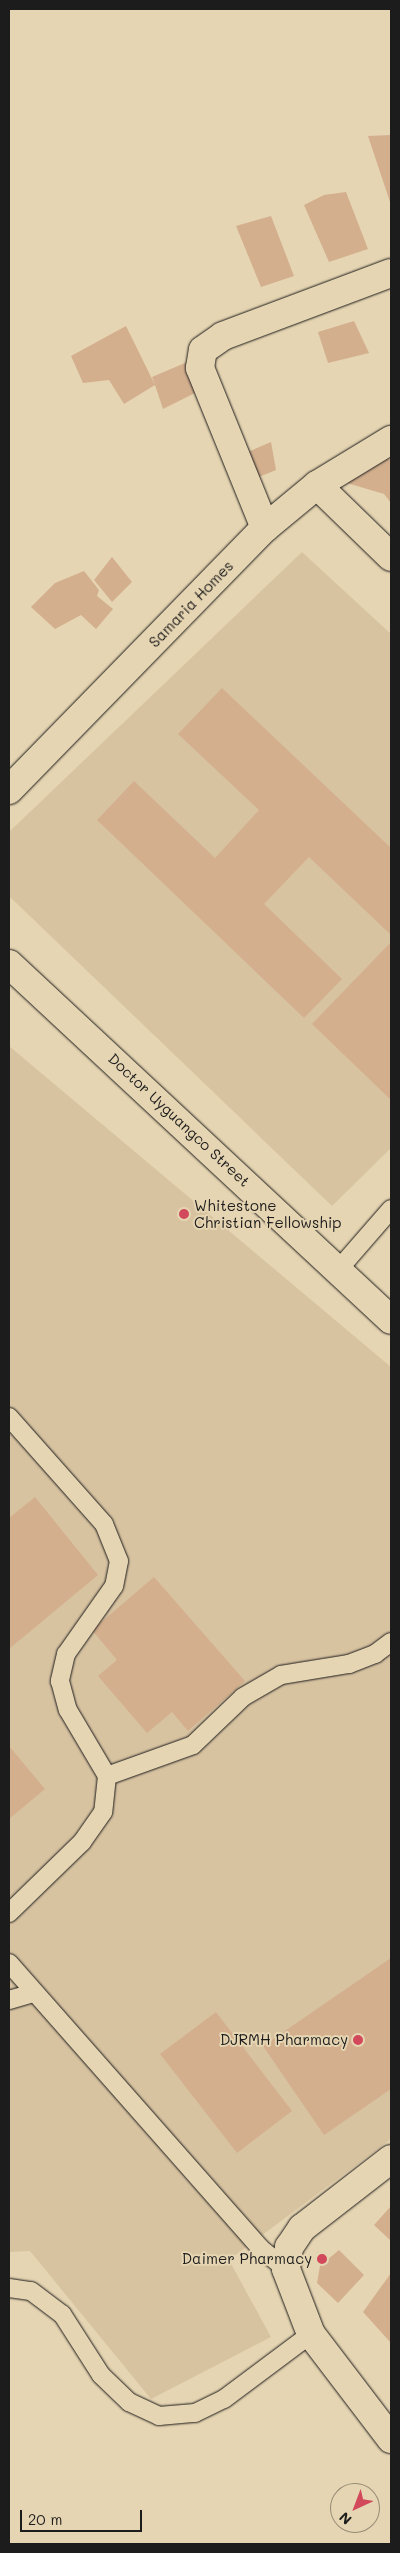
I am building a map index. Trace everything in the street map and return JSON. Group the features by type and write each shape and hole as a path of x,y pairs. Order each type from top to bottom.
{"street":[{"path":"265,528 200,368 203,350 224,336 391,274"},
{"name":"Samaria Homes","path":"9,790 265,528 318,485 391,440"},
{"path":"318,485 391,557"},
{"name":"Doctor Uyguangco Street","path":"9,964 391,1318"},
{"path":"391,2159 302,2228 289,2247 286,2269 292,2295 311,2334 391,2439"}],"lane":[{"path":"338,1270 391,1209"},
{"path":"9,1417 104,1524 119,1561 114,1586 66,1654 60,1682 68,1710 107,1776 103,1812 82,1842 9,1913"},
{"path":"107,1776 193,1745 243,1697 281,1676 349,1664 375,1654 391,1642"},
{"path":"9,1963 260,2248 286,2269"},
{"path":"9,2000 34,1993"},
{"path":"9,2288 31,2291 62,2314 101,2375 129,2402 159,2416 195,2413 224,2399 311,2334"}],"shaded area":[{"path":"302,552 391,634 391,1148 332,1206 9,896 9,832"},
{"path":"9,1046 391,1367 391,2139 229,2260 271,2337 151,2399 30,2251 9,2252"}],"building":[{"path":"391,135 391,205 368,136"},
{"path":"346,192 368,249 329,262 304,205 324,195"},
{"path":"271,216 294,276 261,287 236,226"},
{"path":"354,321 369,353 328,363 318,332"},
{"path":"126,326 155,385 124,404 109,380 83,383 71,356"},
{"path":"192,360 201,390 163,409 152,377"},
{"path":"271,442 276,470 254,479 241,455"},
{"path":"385,454 391,462 391,503 384,494 337,480"},
{"path":"112,557 132,582 112,602 94,580"},
{"path":"84,571 99,590 97,596 113,609 96,629 81,615 55,629 31,607 55,583"},
{"path":"222,688 391,848 391,935 309,857 264,904 342,979 304,1018 97,820 134,781 215,858 259,810 178,734"},
{"path":"391,942 391,1100 312,1024"},
{"path":"35,1497 98,1575 9,1649 9,1518"},
{"path":"154,1577 245,1681 188,1731 172,1712 147,1733 98,1676 117,1660 92,1630"},
{"path":"9,1746 45,1789 9,1819"},
{"path":"391,1958 391,2089 324,2135 263,2046"},
{"path":"216,2012 292,2111 237,2153 160,2054"},
{"path":"391,2206 391,2241 374,2225"},
{"path":"339,2250 364,2275 338,2303 317,2283 320,2266"},
{"path":"391,2273 391,2343 363,2312"}],"place":[{"name":"Whitestone Christian Fellowship","path":"184,1214"},
{"name":"DJRMH Pharmacy","path":"358,2040"},
{"name":"Daimer Pharmacy","path":"322,2259"}]}
